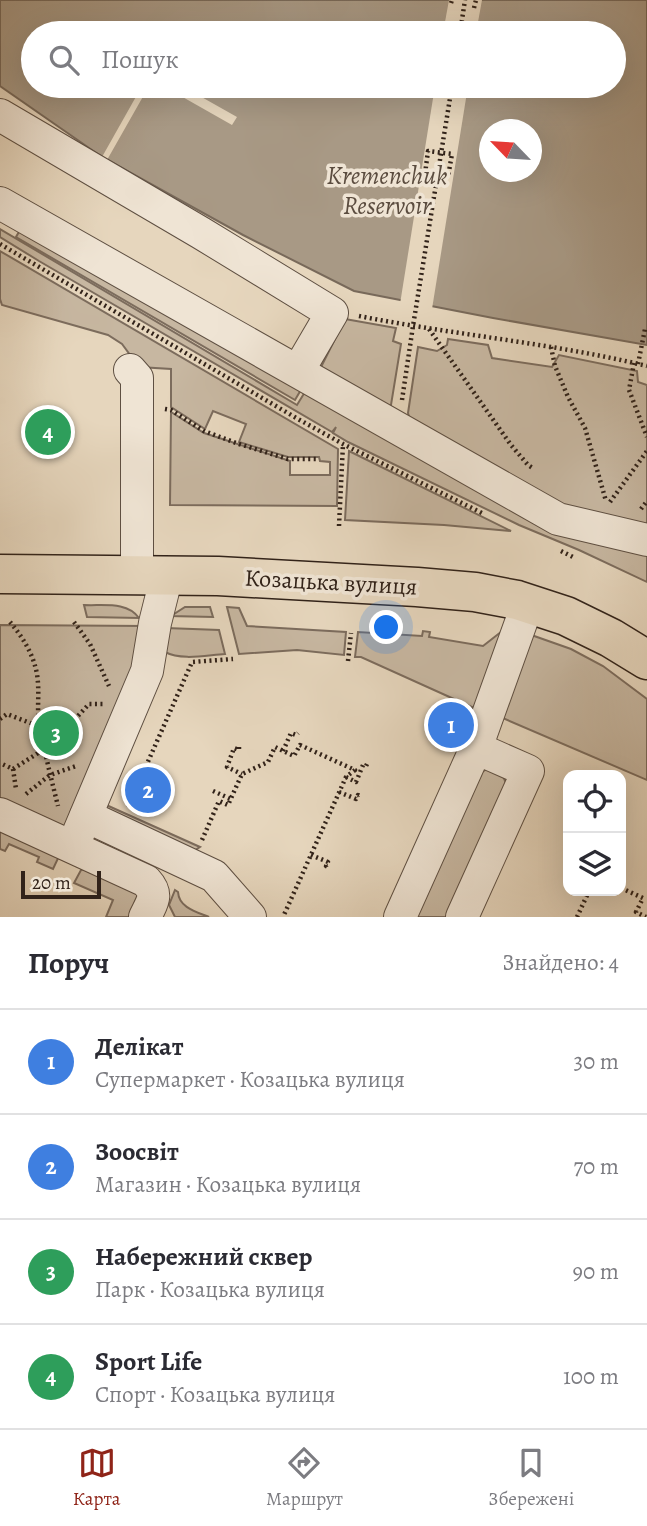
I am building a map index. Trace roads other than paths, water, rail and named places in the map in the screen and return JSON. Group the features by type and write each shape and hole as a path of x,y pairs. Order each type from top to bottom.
{"main road":[{"name":"Козацька вулиця","path":"0,574 218,576 439,588 483,593 528,603 583,623 647,660"}],"lane":[{"path":"0,115 332,313 298,372"},
{"path":"0,203 558,519 643,526"},
{"path":"73,846 147,671 155,622 137,378 130,370"},
{"path":"400,917 477,748 528,603"},
{"path":"462,917 528,771 477,748"},
{"path":"8,807 73,846 146,881 154,896 145,917"},
{"path":"86,816 214,876 250,917"}],"water":[{"name":"Kremenchuk Reservoir","path":"0,0 647,0 647,345 354,291 243,235 102,157 0,86"}],"place":[{"name":"Sport Life","path":"48,432"},
{"name":"Делікат","path":"451,725"},
{"name":"Набережний сквер","path":"56,733"},
{"name":"Зоосвіт","path":"148,790"}]}
